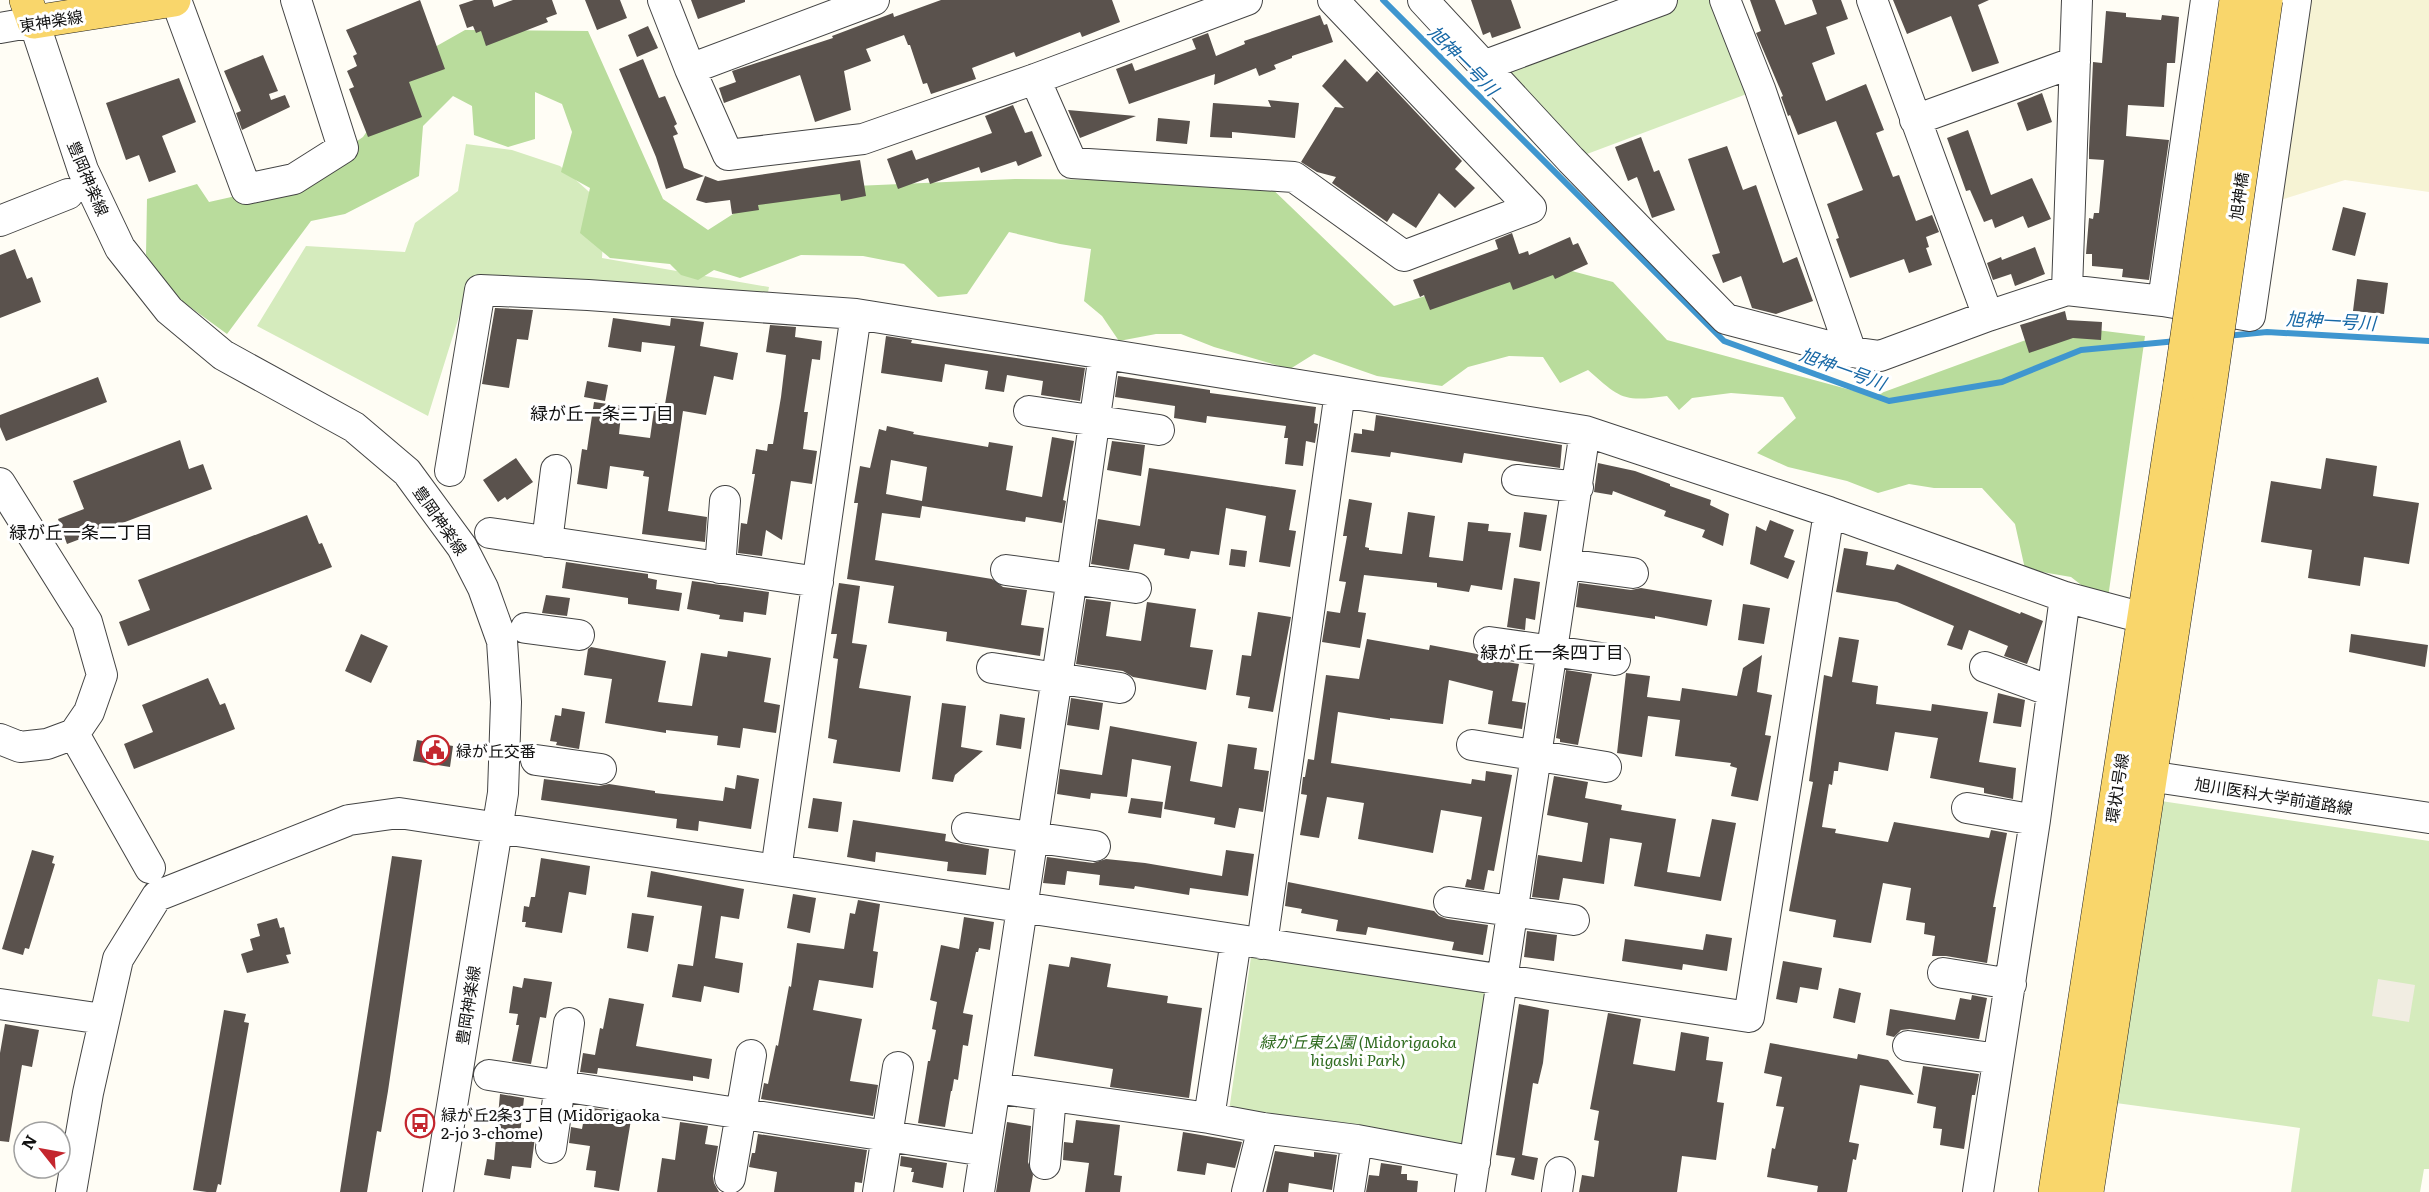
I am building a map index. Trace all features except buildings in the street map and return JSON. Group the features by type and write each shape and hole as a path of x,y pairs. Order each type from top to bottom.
{"main road":[{"name":"東神楽線","path":"30,11 175,0"},
{"name":"旭神橋","path":"2194,389 2236,0"},
{"name":"旭神橋","path":"2194,389 2266,0"},
{"name":"環状1号線","path":"2055,1192 2134,774 2194,389"},
{"name":"環状1号線","path":"2087,1192 2134,774"}],"street":[{"path":"175,0 246,189 294,179 343,148 296,0"},
{"path":"663,0 690,69 728,154 862,139 1035,79 1247,0"},
{"path":"690,69 874,0"},
{"path":"1035,79 1072,163 1294,177 1404,256 1531,208 1333,0"},
{"path":"1423,0 1483,66 1726,319 1851,352 1880,356 2067,290 2163,301 2250,316 2296,0"},
{"path":"1483,66 1662,0"},
{"path":"1725,0 1760,89 1851,352"},
{"path":"1872,0 1988,316"},
{"path":"2067,290 2077,0"},
{"path":"2163,301 2206,0"},
{"name":"東神楽線","path":"0,28 30,11"},
{"name":"豊岡神楽線","path":"30,11 83,170 120,248 169,310 223,355 354,428 407,472 462,547 483,588 502,641 506,725 503,793 438,1192"},
{"path":"1915,120 2075,62"},
{"path":"0,220 68,194"},
{"path":"450,471 480,290 588,295 856,314 1586,431 1829,512 2065,597 2158,622"},
{"path":"776,870 856,314"},
{"path":"979,1192 1104,354"},
{"path":"1209,1118 1249,942 1340,392"},
{"path":"1029,411 1159,430"},
{"path":"1470,1192 1586,431"},
{"path":"547,542 556,470"},
{"path":"1517,480 1578,487"},
{"path":"0,483 87,622 102,675 89,712 74,734 47,744 20,747 0,740"},
{"path":"720,568 725,501"},
{"path":"71,1192 103,1019 118,959 158,896 350,820 399,813 1749,1017 1829,512"},
{"path":"490,533 818,582"},
{"path":"1566,564 1633,573"},
{"path":"1006,570 1136,588"},
{"path":"1978,1192 2035,820 2065,597"},
{"path":"526,628 579,635"},
{"path":"1489,642 1615,660"},
{"path":"1985,667 2051,692"},
{"path":"992,668 1120,688"},
{"path":"74,734 118,807 150,868"},
{"path":"1472,745 1606,766"},
{"path":"536,760 601,769"},
{"name":"旭川医科大学前道路線","path":"2134,774 2429,818"},
{"path":"1967,808 2035,820"},
{"path":"967,828 1095,846"},
{"path":"1449,902 1574,920"},
{"path":"1943,973 2011,984"},
{"path":"0,1004 103,1019"},
{"path":"551,1148 569,1023"},
{"path":"1908,1046 1998,1059"},
{"path":"730,1179 751,1055"},
{"path":"878,1192 898,1067"},
{"path":"489,1075 985,1152"},
{"path":"995,1088 1357,1140 1475,1162"},
{"path":"1045,1164 1051,1096"},
{"path":"1247,1192 1263,1128"},
{"path":"1349,1192 1357,1140"}],"shaded area":[{"path":"2301,0 2429,0 2429,192 2345,180 2271,203"},
{"path":"2378,979 2415,985 2409,1022 2372,1016"}],"green space":[{"path":"1662,0 1725,0 1760,89 1571,160 1483,66"},
{"path":"465,30 588,31 663,199 708,230 755,200 855,186 1015,179 1264,181 1394,306 1519,266 1557,267 1613,282 1667,340 1873,396 2064,326 2145,336 2107,605 2071,577 2025,569 2015,524 1982,488 1934,488 1909,484 1878,493 1847,481 1788,467 1757,453 1796,418 1783,397 1731,393 1692,398 1679,410 1667,396 1641,399 1616,393 1588,370 1560,383 1543,357 1509,356 1468,367 1442,386 1377,376 1314,354 1290,369 1214,347 1181,334 1156,334 1119,341 1102,316 1084,301 1091,249 1009,232 967,294 938,297 904,264 863,256 801,255 740,278 714,270 698,280 681,275 670,264 610,258 580,233 590,188 561,172 572,132 562,104 535,92 535,139 508,147 474,135 472,106 453,96 423,126 419,176 345,214 311,221 227,334 175,296 146,255 147,199 197,184 209,202 295,183 363,137 419,56"},
{"path":"466,144 512,150 560,166 605,206 602,258 769,287 767,298 470,281 428,416 257,326 306,246 405,252 415,223 458,191"},
{"path":"2161,801 2429,841 2429,1169 2424,1169 2420,1192 2291,1192 2300,1128 2116,1103"},
{"name":"緑が丘東公園 (Midorigaoka higashi Park)","path":"1251,957 1488,990 1465,1144 1229,1111"}],"waterway":[{"name":"旭神一号川","path":"1383,0 1724,341 1889,401 2002,382 2081,350 2177,341"},
{"name":"旭神一号川","path":"2226,336 2267,332 2429,341"}],"place":[{"name":"緑が丘交番","path":"435,750"},
{"name":"緑が丘2条3丁目 (Midorigaoka 2-jo 3-chome)","path":"420,1123"}],"district":[{"name":"緑が丘一条三丁目","path":"602,412"},
{"name":"緑が丘一条二丁目","path":"81,531"},
{"name":"緑が丘一条四丁目","path":"1552,651"}]}
